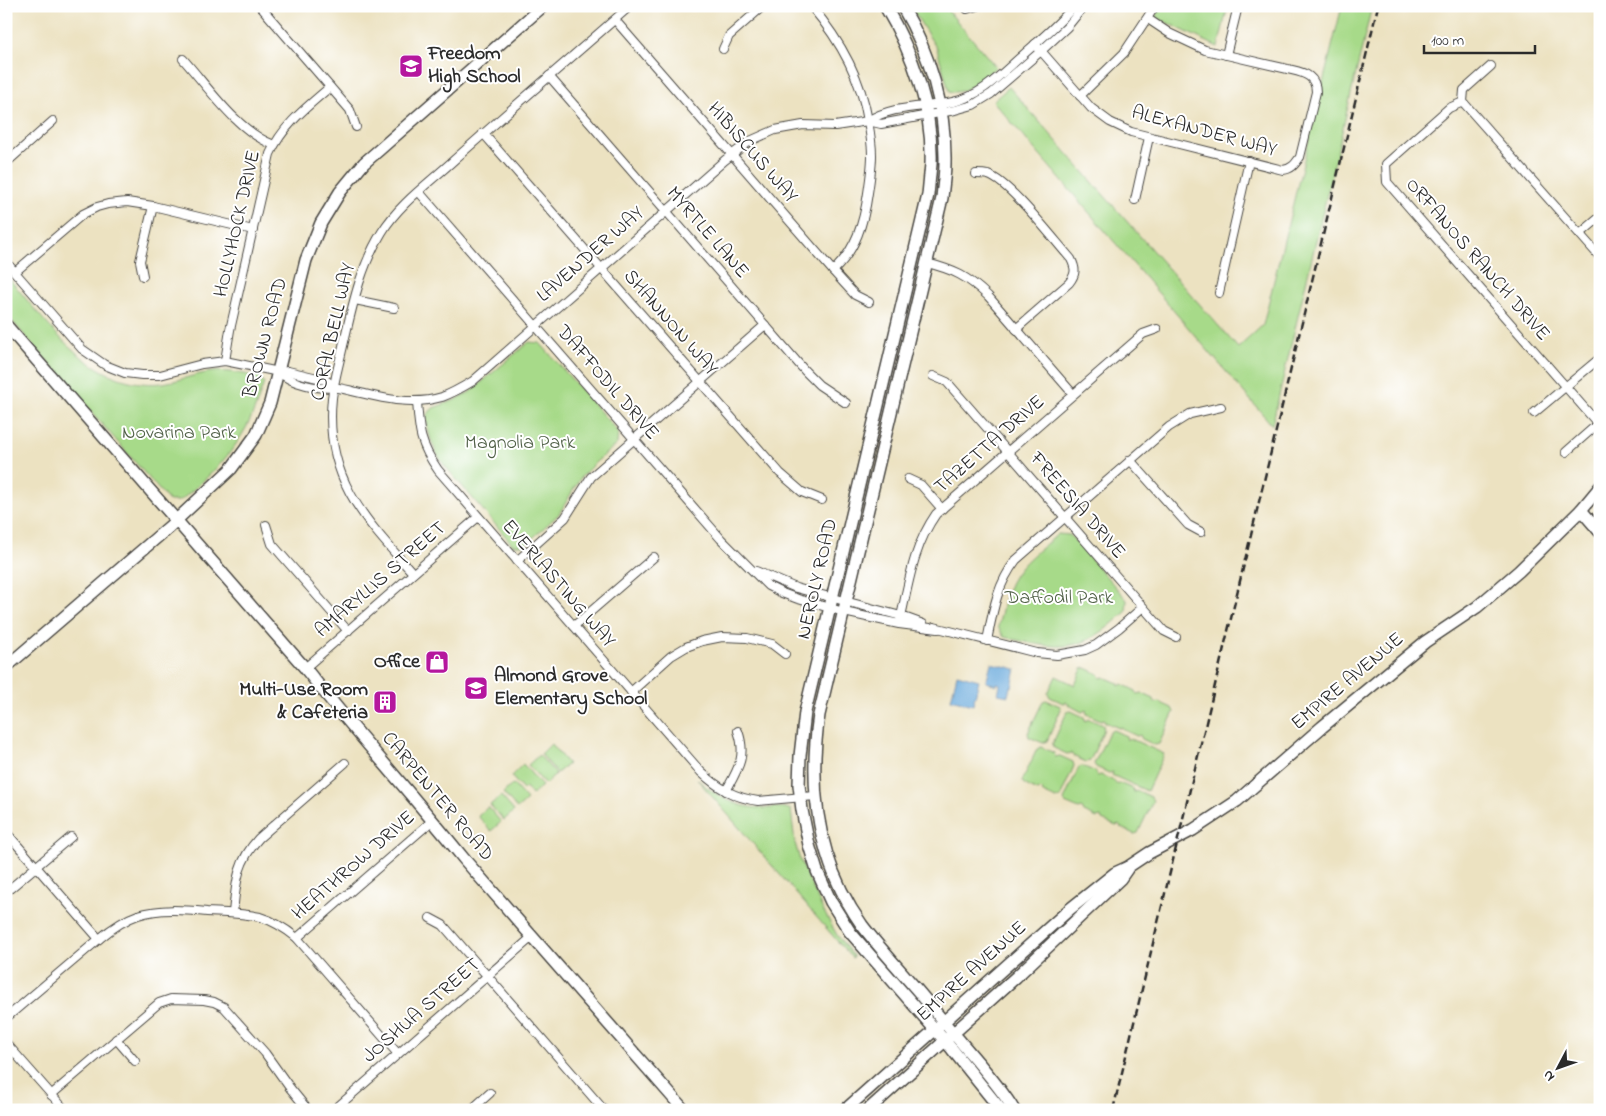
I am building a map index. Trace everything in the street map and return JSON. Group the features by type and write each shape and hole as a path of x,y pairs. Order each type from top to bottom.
{"street":[{"path":"260,6 350,110 356,127"},
{"name":"BROWN ROAD","path":"6,667 176,520 231,469 256,435 270,404 306,260 321,224 340,192 371,157 543,6"},
{"name":"CORAL BELL WAY","path":"413,573 362,514 342,477 334,451 331,427 334,387 358,286 370,254 382,232 402,207 630,6"},
{"path":"723,49 729,36 763,6"},
{"path":"811,6 842,46 862,89 871,133 872,154 866,205 855,243 842,263 833,270"},
{"name":"NEROLY ROAD","path":"885,6 910,53 926,110 931,163 928,195 805,712 799,785 809,846 817,871 840,918 935,1030 949,1038 988,1073 1014,1110"},
{"name":"NEROLY ROAD","path":"902,6 924,50 936,85 941,108 945,163 942,198 819,715 815,741 815,796 823,842 844,895 862,924 944,1022 949,1038 1001,1110"},
{"path":"967,9 977,6"},
{"path":"941,108 987,87 1061,21 1074,6"},
{"path":"941,108 973,105 991,94 1067,27 1084,6"},
{"path":"1080,96 1124,53 1155,6"},
{"path":"1148,19 1169,33 1205,50 1226,55 1238,6"},
{"name":"HIBISCUS WAY","path":"615,20 855,295 869,302"},
{"name":"ALEXANDER WAY","path":"1035,44 1091,108 1110,122 1131,132 1149,137 1283,170 1291,168 1300,157 1316,92 1315,83 1306,73 1226,55"},
{"path":"182,59 236,120 257,138 274,145"},
{"path":"1491,66 1464,90 1464,102 1600,257"},
{"name":"MYRTLE LANE","path":"550,76 819,385 846,403"},
{"name":"HOLLYHOCK DRIVE","path":"225,361 230,330 270,154 290,122 330,87"},
{"name":"ORFANOS RANCH DRIVE","path":"1464,102 1449,108 1386,164 1387,182 1599,424 1566,452"},
{"name":"LAVENDER WAY","path":"6,262 88,355 105,365 125,373 142,376 160,375 202,364 225,361 279,372 288,371 326,380 334,387 382,398 417,402 442,397 473,381 601,268 750,141 774,130 803,125 835,126 868,121 879,114 941,108"},
{"path":"6,163 53,121"},
{"name":"SHANNON WAY","path":"483,134 780,473 802,492 822,500"},
{"path":"1135,200 1149,137"},
{"path":"1219,293 1249,162"},
{"path":"976,174 989,175 1016,197 1071,259 1075,268 1074,276 1069,283 1016,329"},
{"name":"DAFFODIL DRIVE","path":"419,192 732,552 754,570 831,604 1045,654 1070,653 1085,650 1096,645 1143,607"},
{"path":"15,272 82,214 108,204 127,202 153,206 253,230"},
{"path":"143,276 140,261 153,206"},
{"path":"1580,234 1600,217"},
{"path":"926,263 957,272 977,285 1073,394"},
{"path":"355,300 394,308"},
{"path":"517,561 565,518 591,477 765,325"},
{"name":"CARPENTER ROAD","path":"6,326 305,668 335,707 532,938 684,1110"},
{"name":"TAZETTA DRIVE","path":"900,620 916,552 923,535 936,514 1143,334 1157,329"},
{"path":"1534,413 1600,358"},
{"name":"FREESIA DRIVE","path":"932,376 947,382 1164,631 1176,637"},
{"name":"EVERLASTING WAY","path":"417,402 419,430 430,458 438,470 701,772 713,783 738,797 758,801 815,796"},
{"path":"987,640 1003,578 1016,560 1176,422 1190,414 1222,407"},
{"path":"1130,460 1188,525 1201,532"},
{"path":"908,479 921,485 942,509"},
{"name":"EMPIRE AVENUE","path":"845,1110 1070,910 1115,873 1193,830 1238,801 1322,727 1425,642 1476,607 1518,571 1580,510 1600,487"},
{"name":"EMPIRE AVENUE","path":"1580,510 1600,495"},
{"path":"1580,510 1600,532"},
{"name":"AMARYLLIS STREET","path":"305,668 478,517"},
{"path":"266,525 272,544 348,631"},
{"path":"574,626 654,557"},
{"path":"631,692 671,656 686,647 702,641 722,637 747,638 772,644 785,654"},
{"path":"726,791 739,765 742,754 742,744 738,731"},
{"path":"233,913 240,866 252,846 345,763"},
{"name":"HEATHROW DRIVE","path":"297,938 432,820"},
{"path":"6,832 99,939"},
{"path":"6,892 71,836"},
{"name":"EMPIRE AVENUE","path":"868,1110 1075,922 1120,879 1128,867"},
{"path":"1070,910 1075,922"},
{"path":"6,1018 99,939 124,921 155,911 233,913 262,918 277,924 297,938 398,1054"},
{"path":"430,918 443,925 604,1110"},
{"name":"JOSHUA STREET","path":"334,1110 532,938"},
{"path":"51,1095 159,1003 170,999 204,1000 224,1007 231,1014 266,1053 308,1110"},
{"path":"116,1039 135,1061"},
{"path":"6,1043 65,1110"},
{"path":"472,1110 490,1094"}],"green space":[{"path":"910,6 944,6 996,67 967,88 955,92 949,91 937,49"},
{"path":"1160,6 1228,6 1218,47 1155,17"},
{"path":"1342,6 1372,6 1272,425 993,101 1009,87 1238,348 1263,325"},
{"name":"Novarina Park","path":"6,275 73,350 92,365 114,376 137,383 163,383 217,372 260,377 264,383 255,408 247,427 230,453 180,501 169,501 6,314"},
{"name":"Magnolia Park","path":"529,342 540,343 618,432 617,444 581,477 559,514 525,545 513,545 444,465 432,442 426,416 433,408 470,392"},
{"name":"Daffodil Park","path":"1058,534 1070,535 1127,600 1126,612 1099,634 1073,645 1039,645 1004,637 998,627 1011,582 1020,568"},
{"path":"1086,668 1099,674 1101,678 1104,677 1118,683 1119,686 1122,684 1136,691 1137,694 1141,693 1154,699 1155,703 1159,702 1172,708 1174,712 1159,744 1155,745 1142,739 1140,735 1137,736 1124,730 1122,727 1119,728 1105,722 1104,719 1101,720 1087,714 1086,710 1082,712 1067,702 1063,703 1050,697 1048,693 1056,676 1075,685 1082,669"},
{"path":"1046,700 1060,706 1061,709 1047,741 1043,743 1029,737 1028,733 1043,701"},
{"path":"1071,711 1084,717 1085,721 1089,719 1103,725 1104,729 1090,761 1086,762 1073,756 1071,753 1067,754 1054,748 1052,745 1067,712"},
{"path":"1113,730 1126,736 1127,740 1129,738 1164,754 1147,791 1112,775 1113,772 1109,773 1096,767 1094,764 1109,732"},
{"path":"551,744 568,764 557,773 541,754"},
{"path":"1041,747 1054,753 1055,757 1060,756 1073,762 1074,766 1060,798 1056,799 1043,793 1041,789 1037,791 1022,781 1037,749"},
{"path":"539,755 556,774 545,784 528,765"},
{"path":"523,764 542,786 532,795 526,787 523,790 511,776"},
{"path":"1082,766 1096,772 1097,776 1101,775 1114,781 1116,784 1119,783 1133,789 1134,792 1138,791 1151,797 1153,801 1138,833 1134,834 1121,828 1119,825 1116,826 1102,820 1101,817 1097,818 1084,812 1082,808 1079,809 1065,803 1064,800 1079,767"},
{"path":"697,779 711,791 734,803 751,807 780,807 791,810 795,843 800,860 823,910 837,935 854,957 852,958"},
{"path":"513,784 527,800 517,809 503,793"},
{"path":"501,796 514,811 504,820 490,805"},
{"path":"488,807 501,822 491,831 478,816"}],"water":[{"path":"991,663 1016,669 1008,696 998,694 1000,684 986,682"},
{"path":"957,674 979,680 973,705 951,699"}],"railway":[{"path":"1113,1110 1378,6"}],"place":[{"name":"Freedom High School","path":"411,66"},
{"name":"Office","path":"437,662"},
{"name":"Almond Grove Elementary School","path":"476,688"},
{"name":"Multi-Use Room & Cafeteria","path":"385,702"}]}
